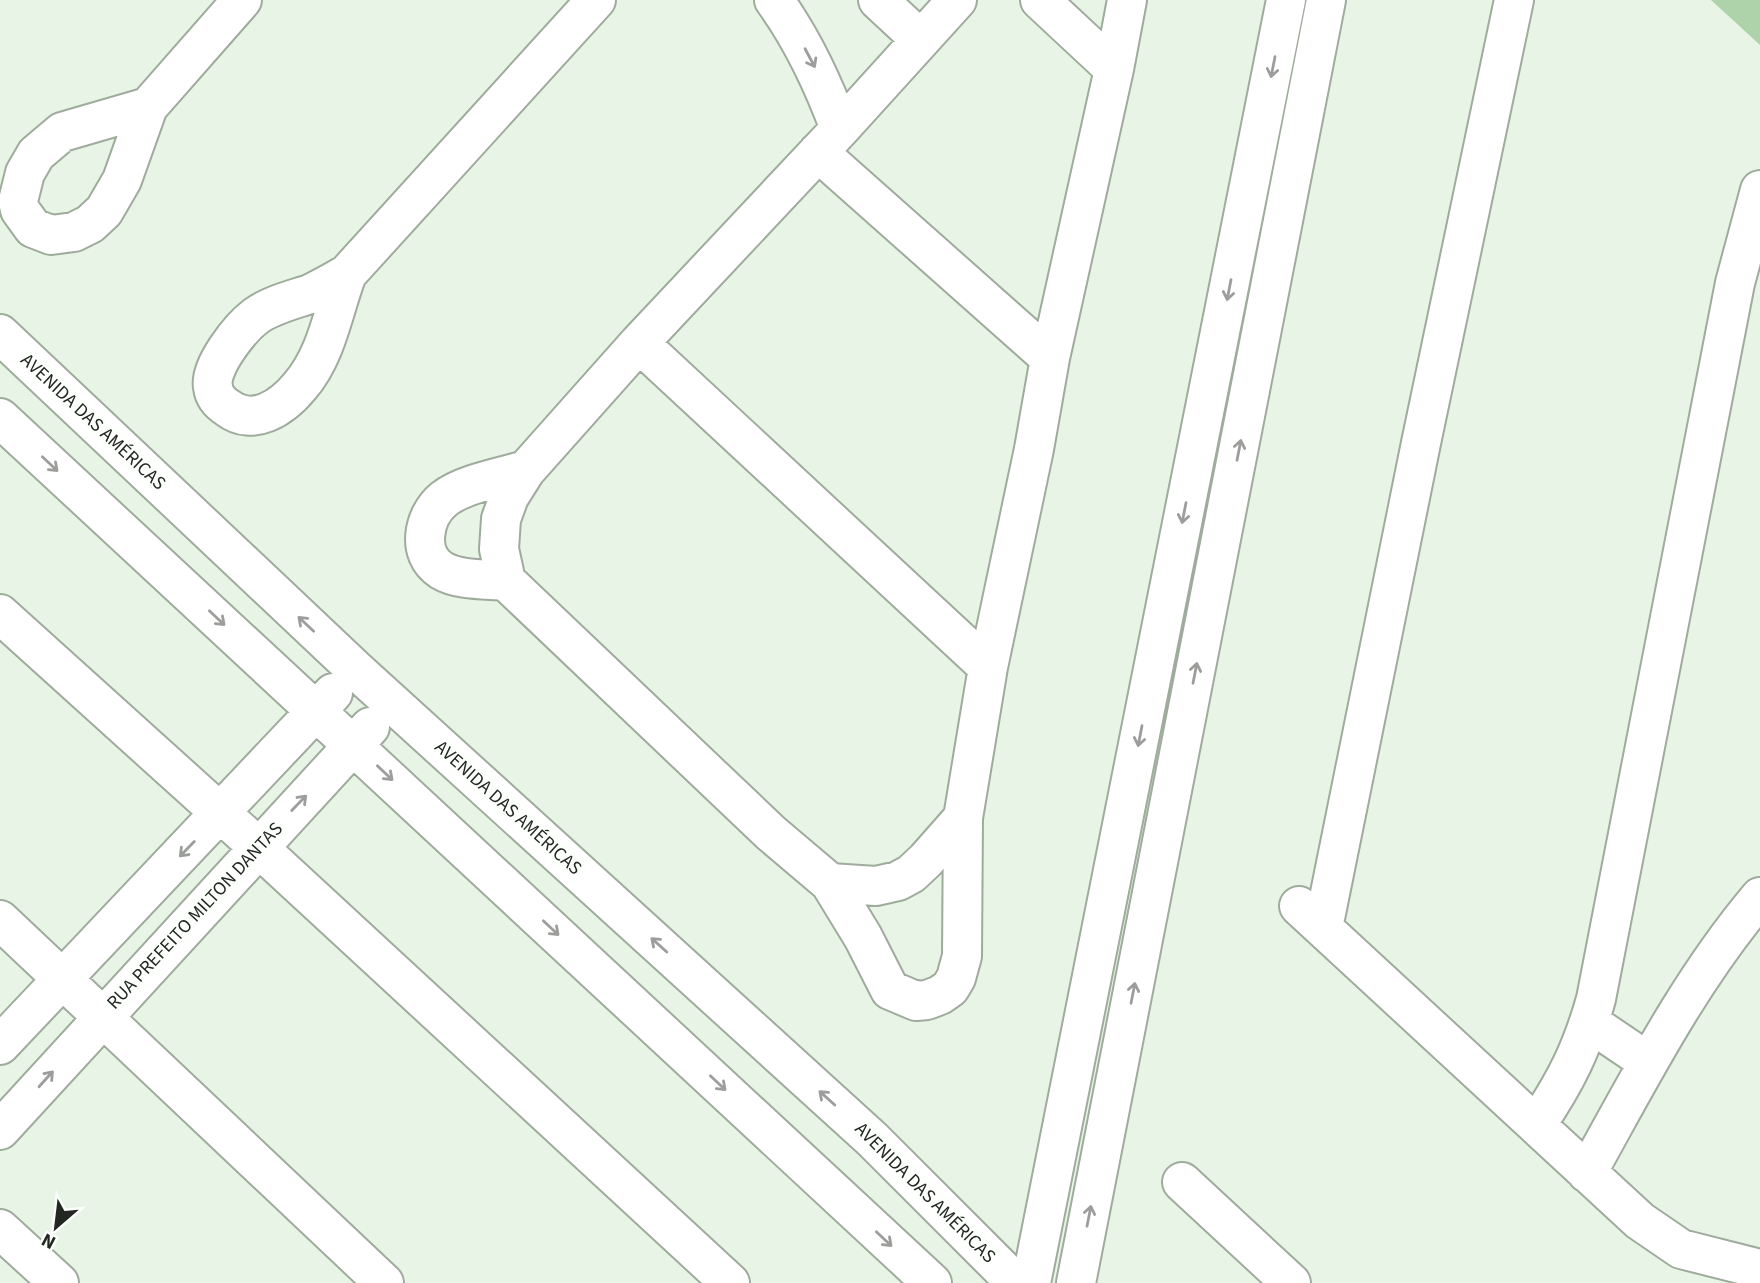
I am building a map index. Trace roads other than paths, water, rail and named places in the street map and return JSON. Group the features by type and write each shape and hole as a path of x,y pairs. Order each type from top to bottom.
{"street":[{"path":"148,107 242,0"},
{"path":"347,274 596,0"},
{"path":"774,0 801,41 823,82 829,141 1050,358"},
{"path":"878,0 920,39"},
{"path":"957,0 639,343 526,470 509,497 501,519 499,549 506,581 771,833 830,883 863,937 890,990 916,1001 927,1000 950,988 956,978 962,956 963,818 988,667 1034,449 1050,358 1127,0"},
{"path":"1040,0 1114,69"},
{"path":"1031,1283 1286,0"},
{"path":"1076,1283 1326,0"},
{"path":"1514,0 1420,443 1311,917 1640,1221 1668,1242 1695,1254 1760,1269"},
{"path":"1537,1124 1569,1074 1589,1022 1735,283 1760,190"},
{"name":"AVENIDA DAS AMÉRICAS","path":"0,334 356,670 872,1139 1016,1283"},
{"path":"639,343 988,667"},
{"path":"0,418 932,1283"},
{"path":"506,581 453,575 441,570 426,550 425,530 437,506 449,495 526,470"},
{"path":"468,487 501,519"},
{"path":"0,614 222,813 730,1283"},
{"path":"0,1045 356,670"},
{"name":"RUA PREFEITO MILTON DANTAS","path":"0,1130 111,1023 258,847 392,702"},
{"path":"830,883 876,886 892,883 911,874 963,818"},
{"path":"911,874 962,904"},
{"path":"1587,1173 1648,1062 1712,958 1760,897"},
{"path":"0,920 384,1283"},
{"path":"1589,1022 1648,1062"},
{"path":"1182,1182 1291,1283"},
{"path":"0,1229 59,1283"}]}
